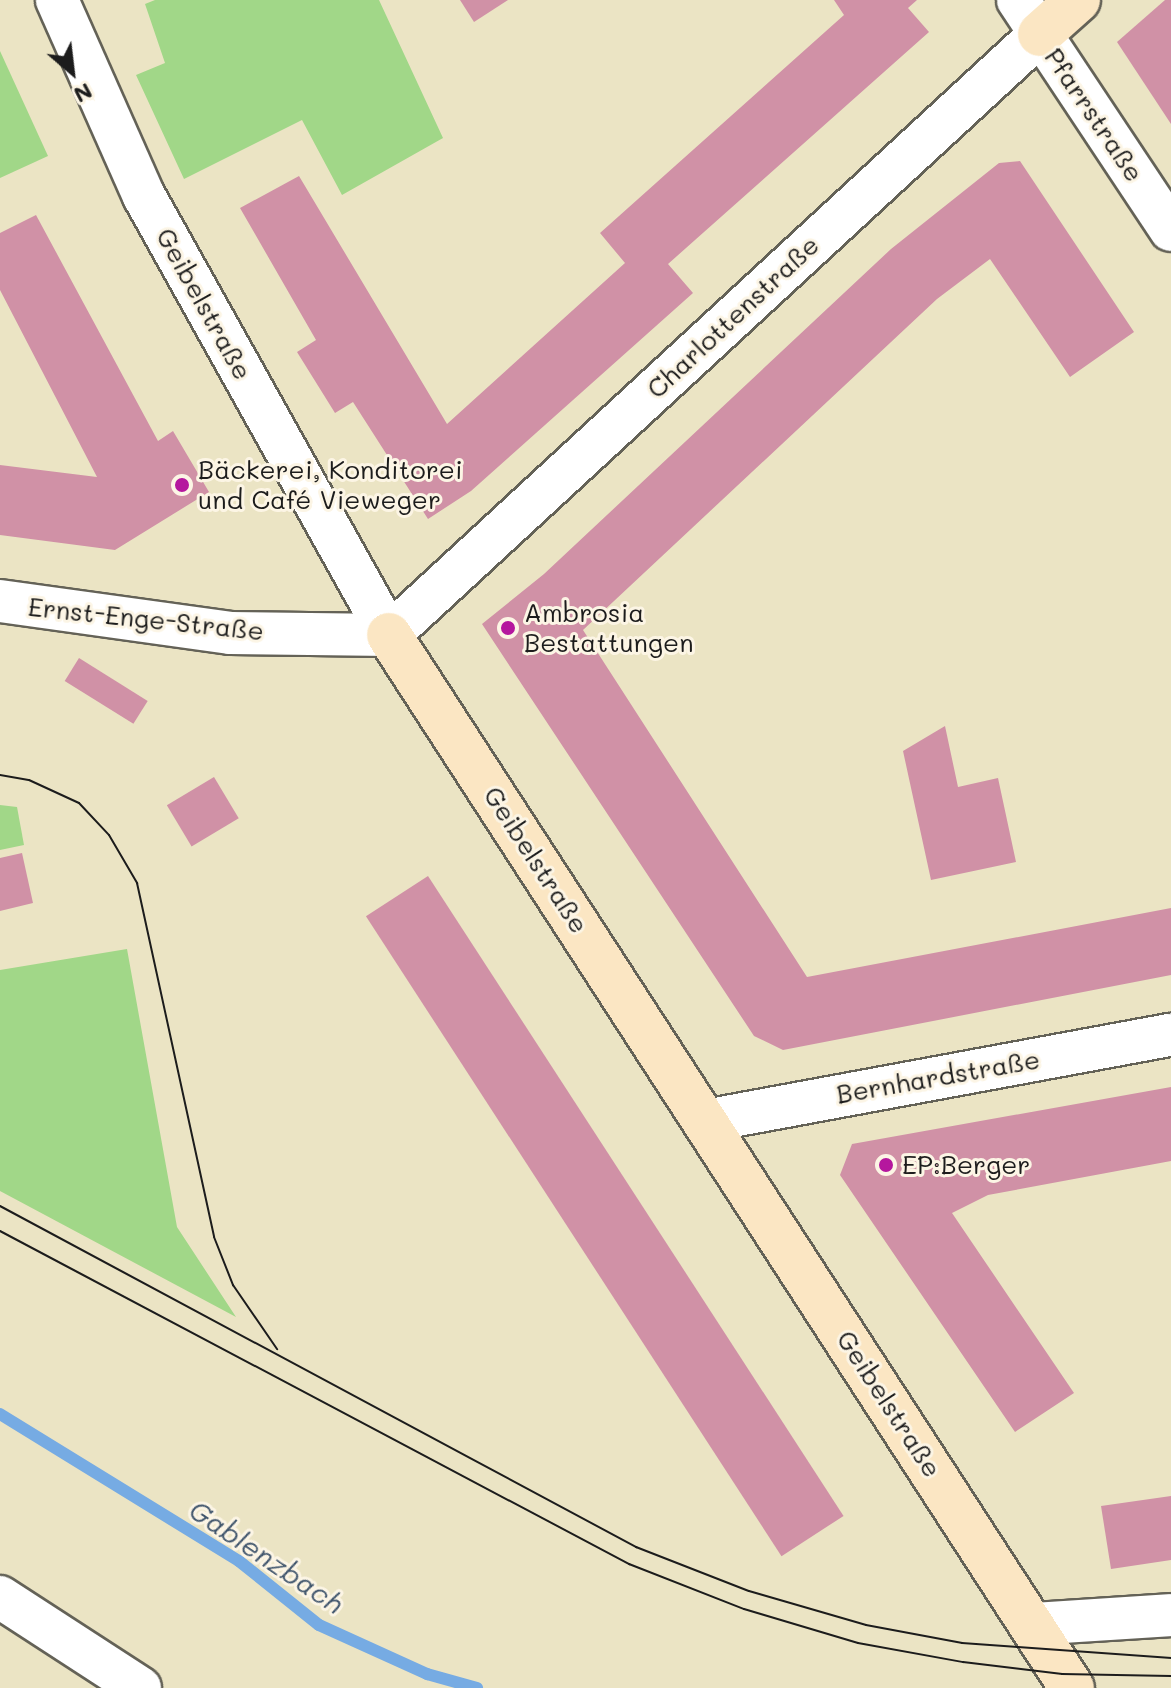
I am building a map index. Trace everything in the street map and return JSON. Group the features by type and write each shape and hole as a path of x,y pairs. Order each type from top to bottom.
{"street":[{"name":"Geibelstraße","path":"57,0 144,196 389,635 1072,1688"},
{"name":"Charlottenstraße","path":"389,635 1029,17 1078,0"},
{"name":"Pfarrstraße","path":"1029,17 1171,230"},
{"name":"Ernst-Enge-Straße","path":"0,601 230,633 389,635"},
{"name":"Bernhardstraße","path":"705,1121 1171,1035"},
{"path":"0,1597 140,1688"},
{"path":"1032,1624 1171,1615"}],"green space":[{"path":"155,0 379,0 443,138 342,195 302,120 184,179 136,75 165,63 145,4"},
{"path":"0,51 48,156 0,178"},
{"path":"0,805 17,807 24,845 0,850"},
{"path":"127,949 177,1227 236,1317 0,1191 0,970"}],"building":[{"path":"460,0 508,0 474,22"},
{"path":"834,0 917,0 908,8 929,32 668,264 693,293 471,491 428,519 353,402 335,413 297,352 316,340 240,208 299,176 447,424 625,263 600,233 844,15"},
{"path":"1165,0 1171,0 1171,124 1117,42"},
{"path":"1020,161 1134,332 1070,377 990,259 937,299 583,630 807,977 1171,908 1171,975 783,1050 754,1036 482,624 544,574 891,249 999,163"},
{"path":"36,215 158,441 173,431 209,492 115,550 0,535 0,465 97,477 0,290 0,233"},
{"path":"79,658 148,701 133,724 65,681"},
{"path":"945,726 958,787 998,778 1016,862 931,880 903,751"},
{"path":"214,777 239,818 192,846 167,805"},
{"path":"22,853 33,903 0,911 0,858"},
{"path":"428,876 844,1516 781,1556 366,916"},
{"path":"1171,1087 1171,1161 988,1195 952,1213 1074,1393 1015,1432 840,1175 852,1144"},
{"path":"1171,1496 1171,1560 1111,1569 1101,1506"}],"waterway":[{"name":"Gablenzbach","path":"0,1414 239,1561 319,1625 427,1674 477,1688"}],"tram line":[{"path":"0,775 29,780 79,803 109,835 137,883 214,1237 233,1285 277,1349"},
{"path":"0,1206 636,1547 749,1591 866,1625 962,1643 1171,1658"},
{"path":"0,1231 629,1564 744,1609 858,1643 963,1662 1062,1674 1171,1676"}],"place":[{"name":"Bäckerei, Konditorei und Café Vieweger","path":"182,485"},
{"name":"Ambrosia Bestattungen","path":"508,628"},
{"name":"EP:Berger","path":"886,1165"}]}
